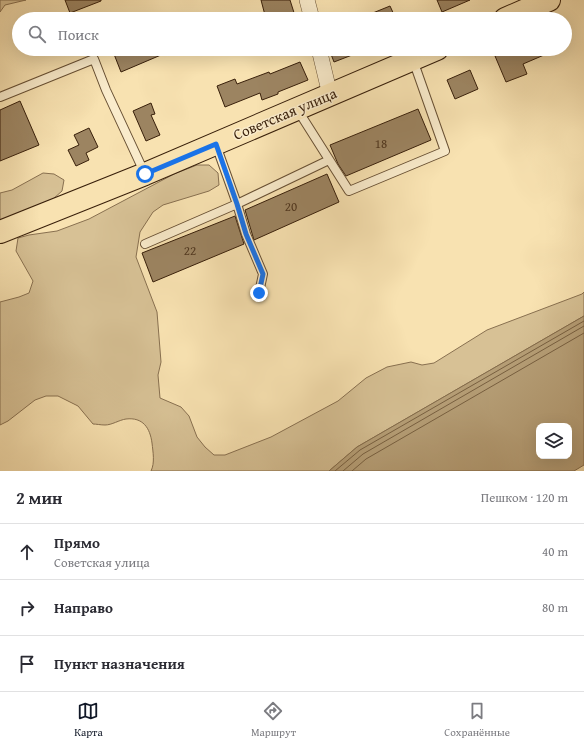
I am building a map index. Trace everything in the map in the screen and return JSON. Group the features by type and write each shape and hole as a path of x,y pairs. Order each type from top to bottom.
{"main road":[{"path":"521,12 549,0"},
{"name":"Советская улица","path":"0,232 145,174 422,56"}],"street":[{"path":"307,0 310,12"},
{"path":"321,56 330,95"}],"lane":[{"path":"0,97 94,60 106,90 145,174"},
{"path":"296,109 349,191 445,151 413,60"},
{"path":"216,144 246,234 263,274 259,293"},
{"path":"145,244 237,204 329,160"}],"shaded area":[{"path":"0,0 26,0 5,5 0,12"},
{"path":"197,165 209,165 218,173 219,185 209,191 163,205 153,212 140,232 136,257 157,312 161,362 158,375 160,398 181,407 189,416 197,437 214,455 225,455 271,437 338,401 366,378 387,367 411,362 422,365 434,363 487,330 584,292 584,316 357,447 329,471 151,471 153,465 152,443 145,425 132,419 126,419 108,425 93,424 78,406 58,396 46,396 35,400 8,421 0,425 0,302 29,293 33,281 16,251 18,238 57,231 89,219 174,174"},
{"path":"43,173 54,174 64,180 62,191 53,199 0,223 0,193 12,190"}],"water":[{"path":"584,316 584,465 574,471 329,471 357,447"}],"building":[{"path":"65,0 101,0 73,12 70,12"},
{"path":"261,0 290,0 294,12 264,12"},
{"path":"437,0 470,0 442,12"},
{"path":"390,6 393,12 375,12"},
{"path":"115,56 159,56 121,72"},
{"path":"332,56 350,56 334,62"},
{"path":"495,56 542,56 523,64 527,74 506,82"},
{"path":"300,62 308,80 262,100 260,93 225,107 217,86 235,79 237,84 269,72 270,74"},
{"path":"470,70 478,89 455,99 447,80"},
{"path":"20,101 39,145 0,161 0,110"},
{"path":"151,103 155,114 151,115 160,135 146,141 133,111"},
{"path":"418,109 431,140 346,176 338,164 330,145"},
{"path":"89,128 98,147 86,153 89,160 76,166 68,150 79,145 74,135"},
{"path":"327,174 339,202 254,240 245,210"},
{"path":"235,216 244,244 153,282 142,253"}],"route":[{"path":"145,174 216,144 246,234 263,274 259,293"}]}
